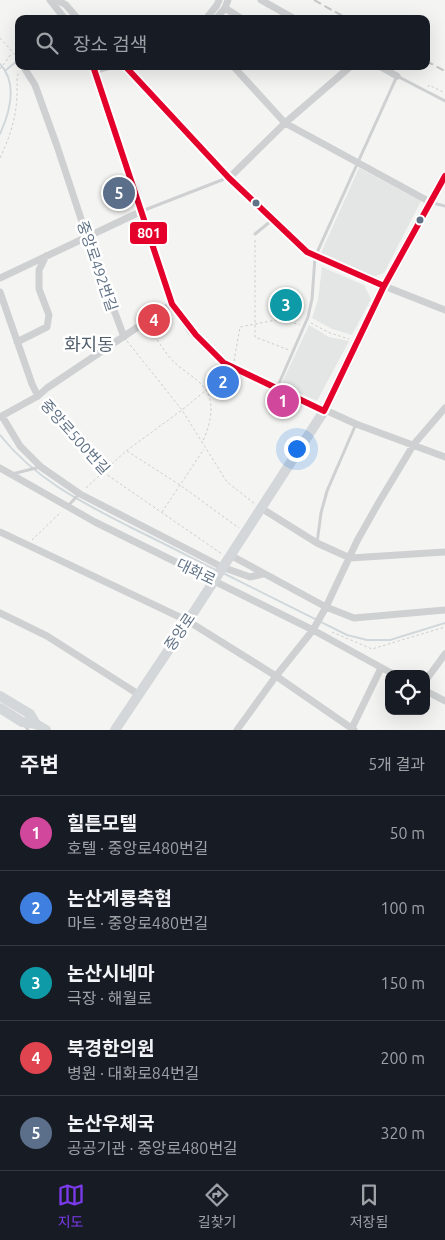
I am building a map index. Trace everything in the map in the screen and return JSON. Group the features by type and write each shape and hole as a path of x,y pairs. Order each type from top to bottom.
{"main road":[{"name":"중앙로","path":"115,730 188,622 324,410 384,286 445,176"},
{"path":"0,696 30,714 29,725"},
{"path":"0,708 29,725 46,730"}],"street":[{"path":"50,0 63,15"},
{"path":"58,0 66,5 74,15"},
{"path":"209,15 219,0"},
{"path":"215,15 223,0"},
{"path":"219,15 228,0"},
{"path":"261,0 288,15"},
{"path":"225,8 236,15"},
{"name":"중앙로492번길","path":"25,70 35,85 87,237 124,337"},
{"path":"94,70 172,304 191,332 212,353 233,368 356,424 445,456"},
{"path":"128,70 229,178 307,252 315,257 445,310"},
{"path":"237,70 285,123 430,202"},
{"path":"229,178 285,123 346,70"},
{"path":"386,70 397,76"},
{"path":"0,278 142,211"},
{"path":"16,342 48,327 49,315 39,289 39,270 47,255"},
{"name":"중앙로500번길","path":"0,292 16,342 38,396"},
{"path":"172,304 47,388 38,396 1,416 20,446 41,467 80,494 227,560 263,574 326,607 354,618 445,610"},
{"path":"237,730 317,623 379,502 414,444 445,408"},
{"name":"대화로","path":"0,468 96,522 214,581 317,623 386,670"},
{"path":"261,508 317,543 350,558 445,552"},
{"path":"0,532 188,622 276,676 352,729 382,668"},
{"path":"227,560 250,577 263,574"},
{"path":"0,613 47,636 138,694"},
{"path":"430,675 445,654"},
{"path":"430,693 445,701"}],"lane":[{"path":"277,388 306,321 312,299 315,257 397,76 445,102"},
{"path":"142,211 229,178"},
{"path":"430,202 445,206"},
{"path":"255,234 272,220"},
{"path":"317,543 326,491 356,424"},
{"path":"11,474 41,467"},
{"path":"67,506 80,494"}],"path":[{"path":"0,38 15,55"},
{"path":"0,69 12,52"},
{"path":"0,158 12,131 18,102 17,76 21,70"},
{"path":"426,91 429,85 445,93"},
{"path":"255,234 255,337 293,351"},
{"path":"80,494 126,451 182,410 233,368 240,327 281,319 304,326"},
{"path":"306,321 330,334 357,341"},
{"path":"146,322 166,353 181,369 206,390 210,402 211,421 201,444"},
{"path":"124,337 182,410 204,449 226,482 261,508"},
{"name":"중앙로500번길","path":"38,396 103,472 227,560"},
{"path":"162,513 204,449"},
{"path":"126,451 180,485 245,533"},
{"path":"27,545 67,506"},
{"path":"329,631 372,649 445,627"}],"shaded area":[{"path":"359,168 421,201 384,273 373,277 320,255"},
{"path":"322,267 364,285 371,299 352,335 332,329 312,318 318,300"},
{"path":"309,325 329,337 349,341 317,401 281,385"}],"waterway":[{"path":"6,70 15,63"},
{"path":"0,64 6,72 11,89 7,116 0,134"},
{"path":"0,435 28,464 77,499 216,570"},
{"path":"223,573 347,635 367,640 390,640 445,623"}],"railway":[{"path":"314,0 341,15"},
{"path":"430,63 445,71"}],"transit line":[{"name":"801","path":"94,70 172,304 196,335 224,363 324,411 384,286 445,176"},
{"name":"801","path":"129,70 229,178 307,252 384,286"}],"place":[{"name":"논산우체국","path":"119,193"},
{"name":"논산시네마","path":"286,305"},
{"name":"북경한의원","path":"154,320"},
{"name":"논산계룡축협","path":"223,382"},
{"name":"힐튼모텔","path":"283,401"}],"district":[{"name":"화지동","path":"89,345"}]}
